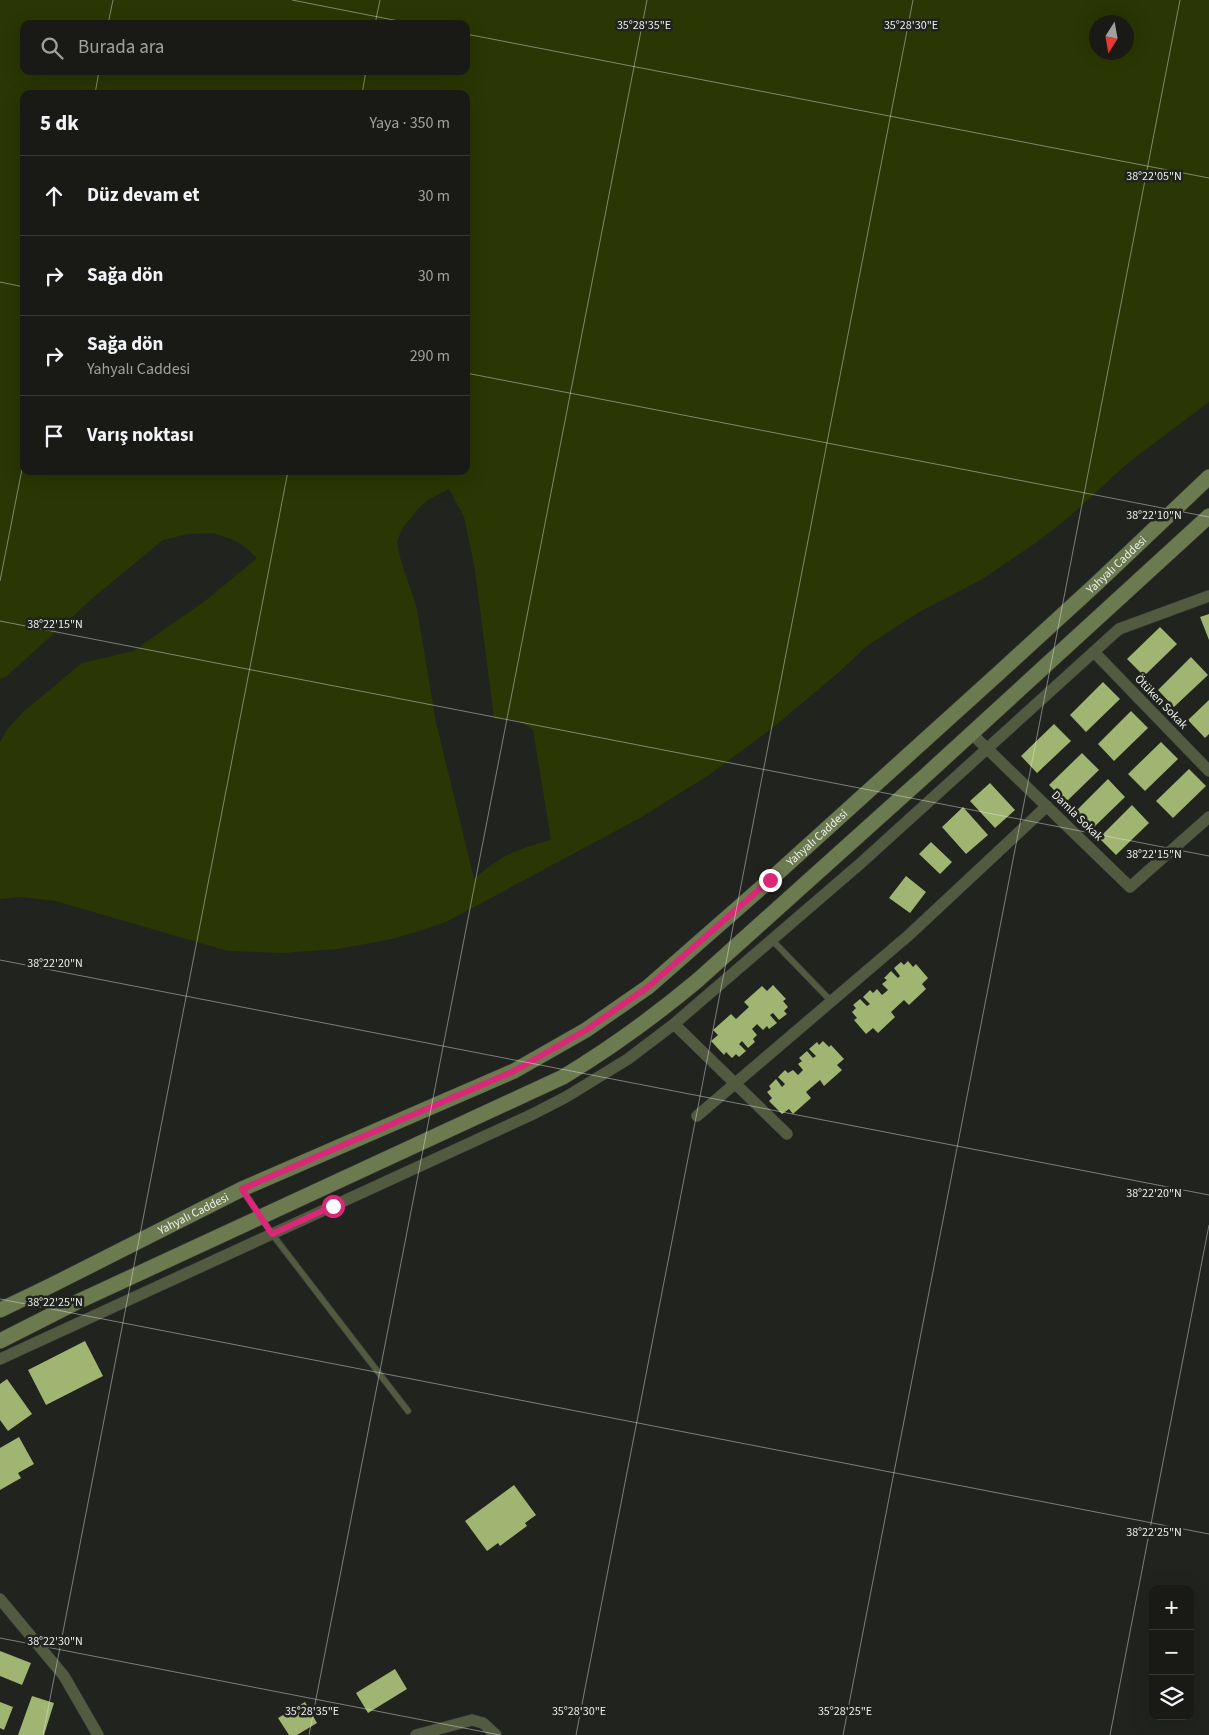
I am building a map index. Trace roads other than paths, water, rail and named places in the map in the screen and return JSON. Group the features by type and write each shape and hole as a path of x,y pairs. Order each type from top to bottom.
{"main road":[{"name":"Yahyalı Caddesi","path":"0,1310 52,1286 242,1189 514,1071 586,1030 640,992 770,880 1015,659 1209,477"},
{"path":"0,1340 563,1077 619,1041 692,985 972,734 1209,516"}],"street":[{"path":"0,1359 508,1126 566,1097 628,1060 674,1024 861,863 1119,629 1209,596"},
{"name":"Ötüken Sokak","path":"1094,652 1209,771"},
{"name":"Damla Sokak","path":"972,734 1130,887 1209,817"},
{"path":"697,1116 909,934 1047,806"},
{"path":"674,1024 787,1134"},
{"path":"0,1599 64,1676 98,1735"},
{"path":"416,1735 472,1720 483,1723 496,1735"}],"lane":[{"path":"772,940 831,1001"},
{"path":"242,1189 272,1234 408,1411"}]}
